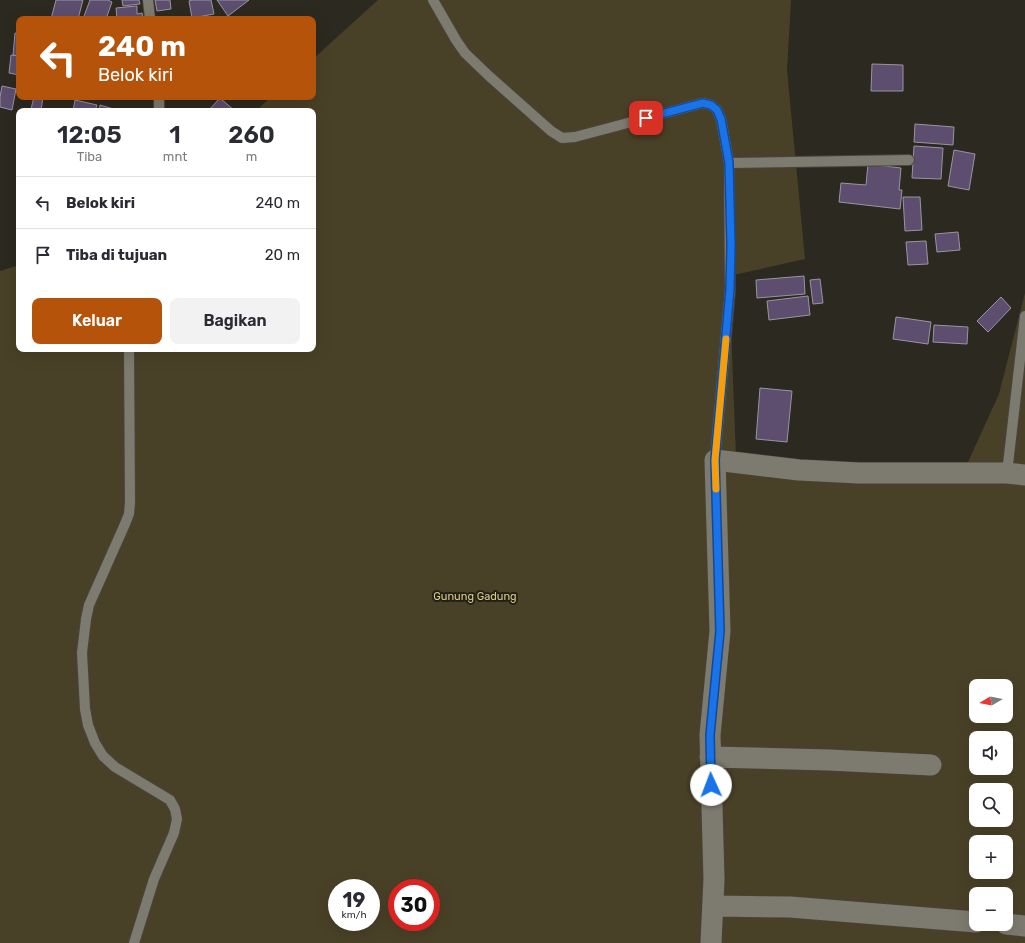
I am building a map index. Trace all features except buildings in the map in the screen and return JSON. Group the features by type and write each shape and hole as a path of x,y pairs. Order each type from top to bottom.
{"street":[{"path":"711,943 714,906 714,854 710,757 711,717 720,631 715,460 799,470 859,473 1016,474"},
{"path":"710,757 829,760 931,765"},
{"path":"714,906 790,907 969,921"},
{"path":"1013,925 1025,926"}],"lane":[{"path":"148,0 150,16"},
{"path":"433,0 456,40 477,65 551,131 562,138 575,138 703,103 711,105 717,110 721,119 729,163 730,289 715,460"},
{"path":"729,163 909,160"},
{"path":"1016,474 1025,316"},
{"path":"129,352 129,514 89,605 83,635 82,653 85,709 88,725 95,743 103,756 115,767 170,800 175,809 177,819 174,833 154,879 134,943"}],"green space":[{"name":"Gunung Gadung","path":"378,0 791,0 787,70 805,259 729,276 736,457 765,473 968,462 999,394 1025,293 1025,943 0,943 0,271 16,266 16,352 316,352 316,108 259,108 268,100 316,100 316,56"}],"slow traffic":[{"path":"716,489 715,460 726,339"}],"route":[{"path":"646,118 703,103 711,105 717,110 721,119 729,163 731,246 730,289 715,460 720,631 711,717 711,785"}]}
